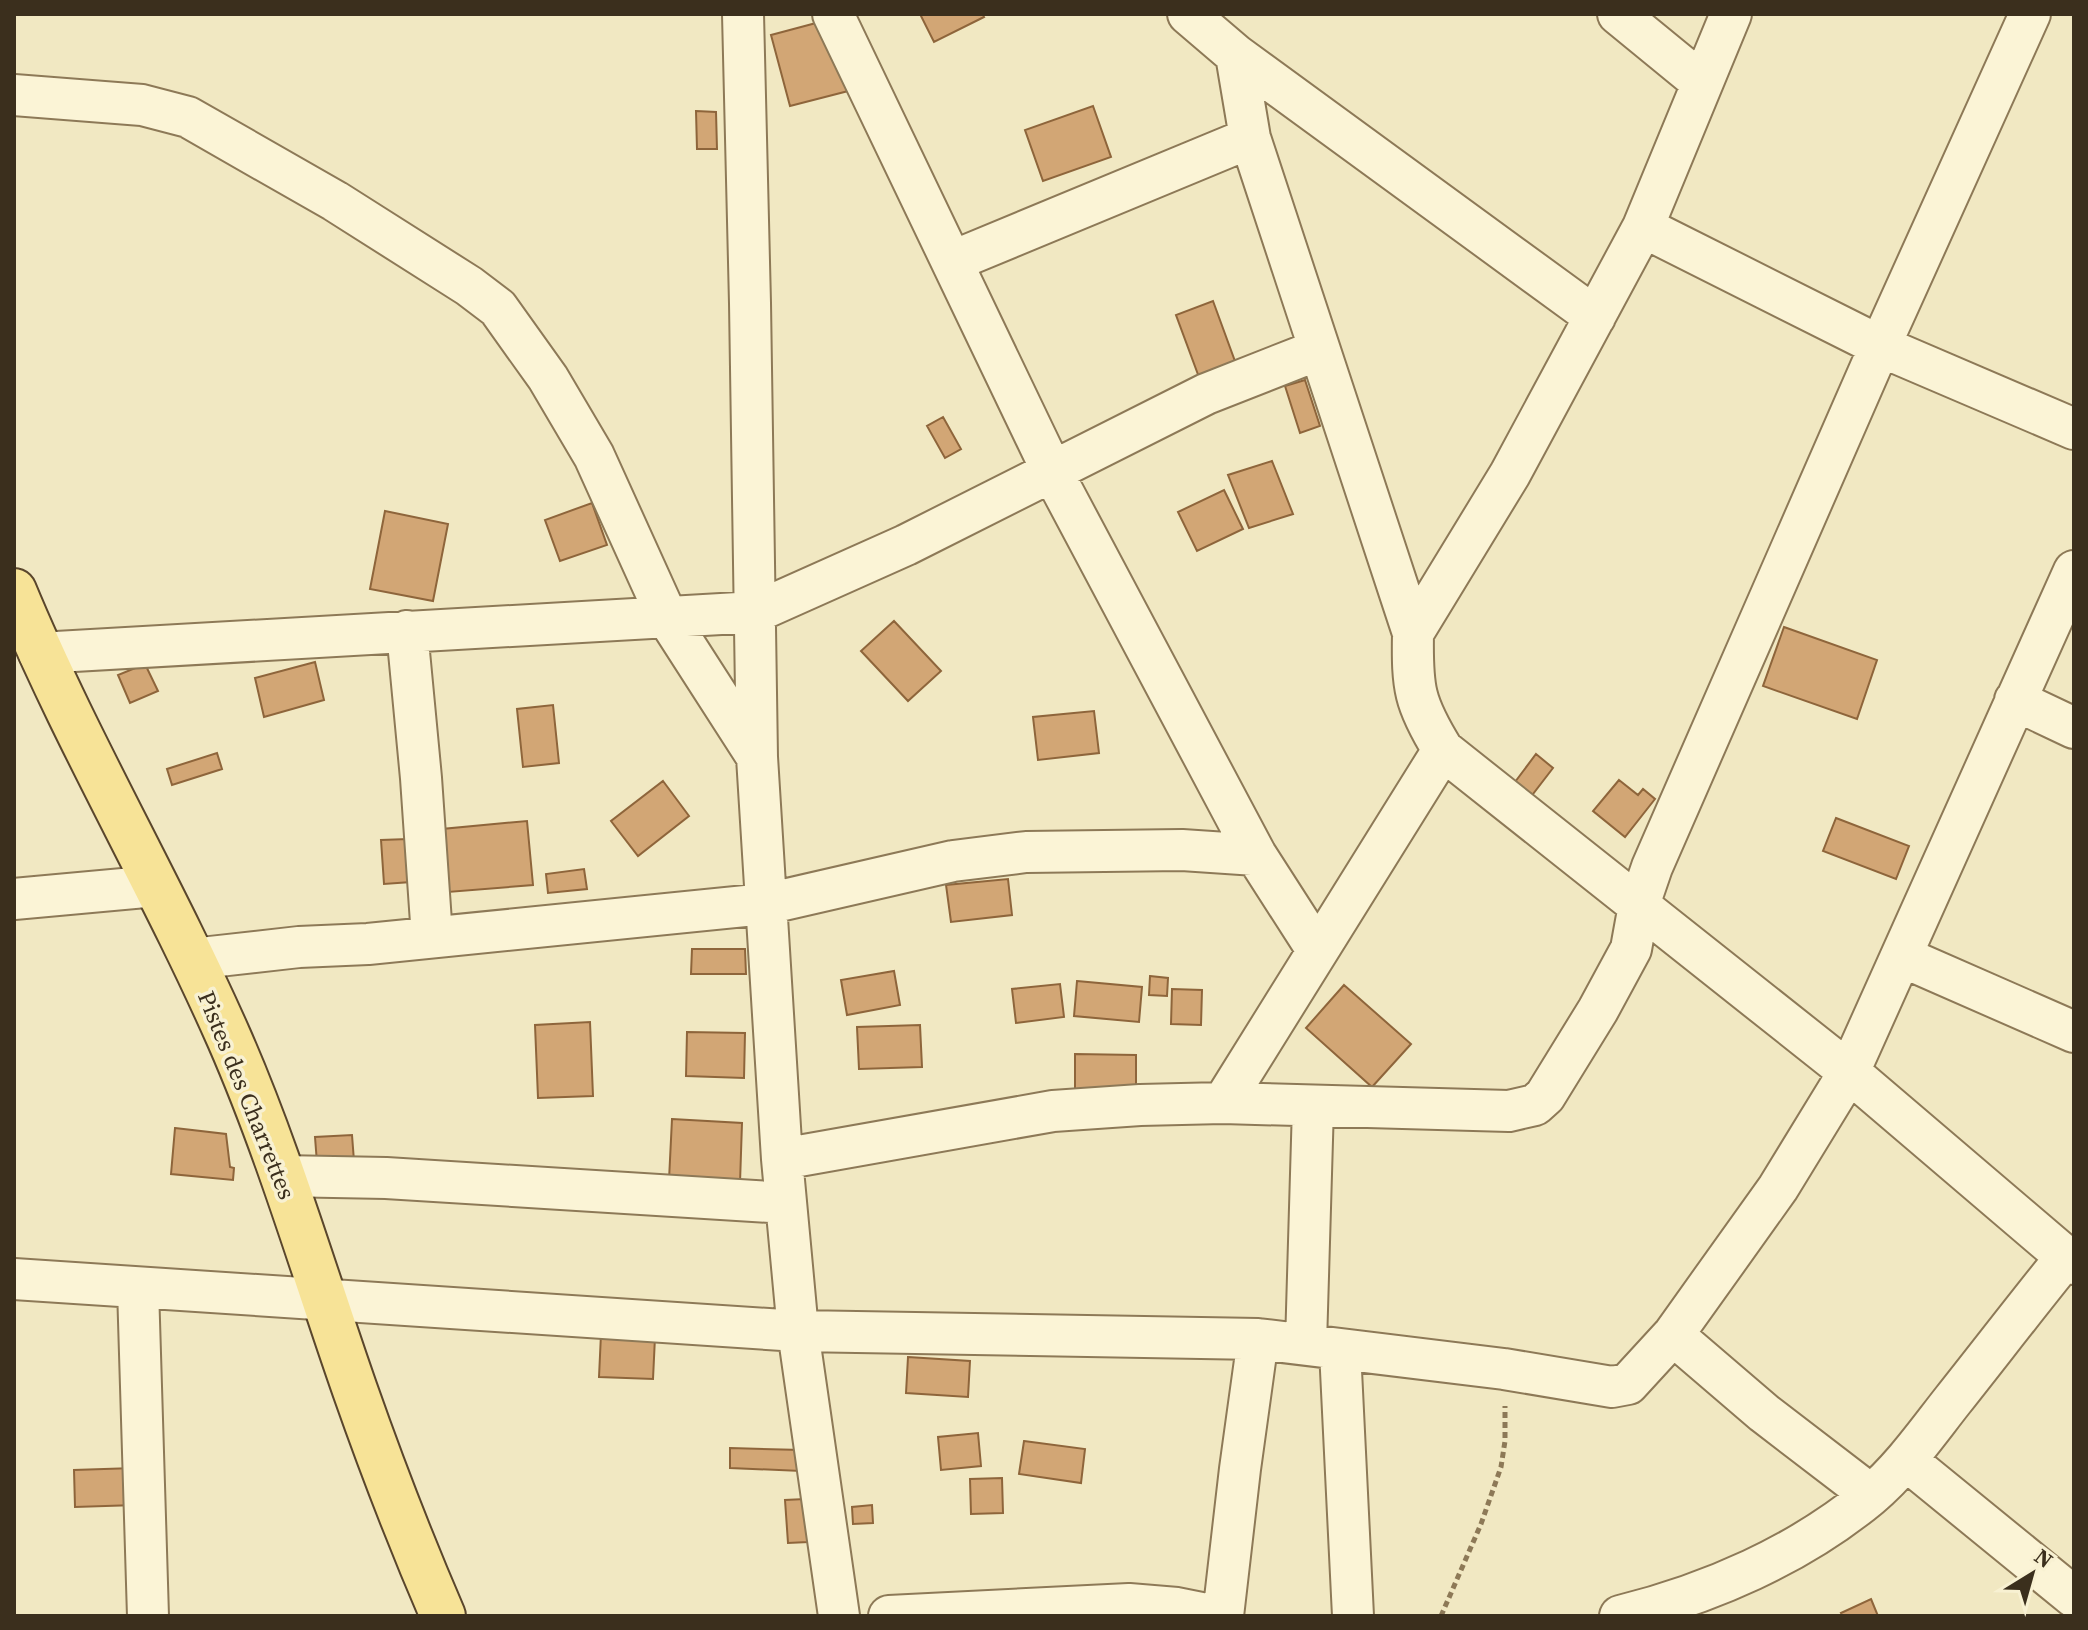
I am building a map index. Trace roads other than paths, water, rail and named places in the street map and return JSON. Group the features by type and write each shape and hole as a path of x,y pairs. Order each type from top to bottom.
{"main road":[{"name":"Pistes des Charrettes","path":"14,591 39,653 229,1038 326,1301 387,1478 443,1616"}],"street":[{"path":"743,14 757,757 782,1159 798,1331 839,1616"},
{"path":"833,14 1053,473 1256,855 1317,950"},
{"path":"1188,14 1236,55 1595,317"},
{"path":"1618,14 1701,82"},
{"path":"1413,633 1510,474 1643,227 1731,14"},
{"path":"782,1159 1053,1111 1223,1103 1509,1111 1535,1105 1557,1080 1631,949 1639,905 1652,867 1880,346 2030,14"},
{"path":"1236,55 1250,138 1413,633 1413,684 1421,714 1443,750 1849,1072 2070,1260 1906,1460 1871,1495 1820,1533 1757,1568 1650,1609 1620,1616"},
{"path":"14,95 142,105 188,117 335,201 469,286 498,308 540,365 594,456 667,617 757,757"},
{"path":"953,261 1250,138"},
{"path":"1643,227 1880,346 2074,429"},
{"path":"39,653 756,612 906,545 1206,394 1318,350"},
{"path":"14,1279 798,1331 1258,1339 1504,1369 1620,1387 1642,1372 1673,1335 1778,1188 1849,1072 2074,571"},
{"path":"407,631 432,937"},
{"path":"2015,700 2074,728"},
{"path":"1223,1103 1443,750"},
{"path":"192,959 766,904 953,861 1026,852 1182,850 1256,855"},
{"path":"14,899 156,886"},
{"path":"1903,957 2074,1032"},
{"path":"1313,1106 1323,1347 1353,1616"},
{"path":"281,1176 386,1178 786,1203"},
{"path":"138,1288 148,1616"},
{"path":"1673,1335 1764,1413 1871,1495"},
{"path":"889,1616 1177,1608 1220,1616 1258,1339"},
{"path":"1906,1460 2074,1597"}]}
